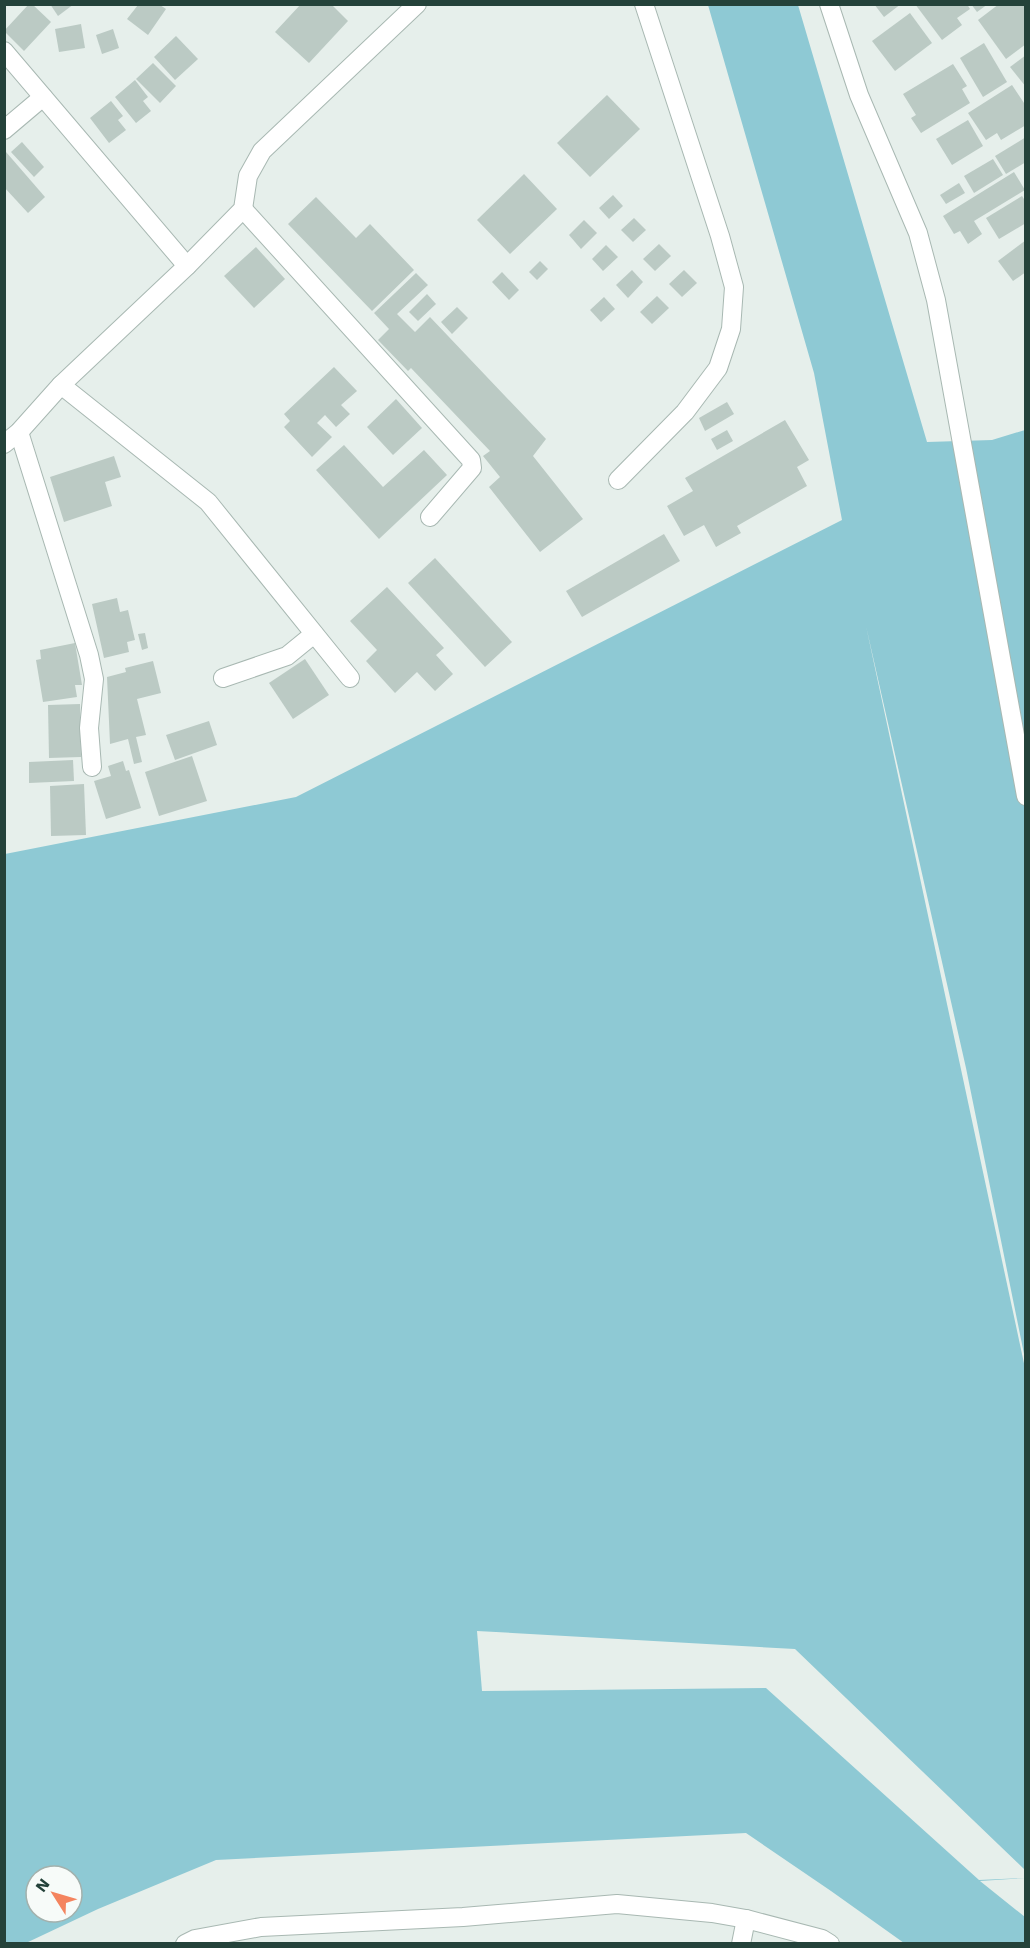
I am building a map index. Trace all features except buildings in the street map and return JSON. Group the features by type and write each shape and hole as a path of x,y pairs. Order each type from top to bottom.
{"street":[{"path":"4,444 19,432 61,385 187,266 243,209 248,176 262,151 417,4"},
{"path":"618,480 686,411 718,368 731,329 734,287 720,236 644,4"},
{"path":"829,4 859,95 918,233 936,300 1026,796"},
{"path":"4,51 187,266"},
{"path":"4,130 43,97"},
{"path":"243,209 471,460 472,468 430,517"},
{"path":"61,385 208,502 350,678"},
{"path":"19,432 89,656 94,679 89,728 92,767"},
{"path":"223,678 287,656 314,634"},
{"path":"185,1944 195,1939 261,1927 463,1917 617,1904 712,1913 746,1919 822,1939 830,1944"},
{"path":"741,1944 746,1919"}],"water":[{"path":"708,5 798,5 927,442 992,440 1025,430 1025,1359 966,1068 866,626 1025,1368 1025,1878 980,1881 1025,1917 1025,1943 904,1943 746,1833 216,1860 84,1916 84,1864 24,1864 24,1924 66,1924 26,1943 5,1944 5,854 296,797 842,520 814,373"}],"pier":[{"path":"477,1631 795,1649 1025,1870 1025,1878 979,1880 766,1688 482,1691"}]}
